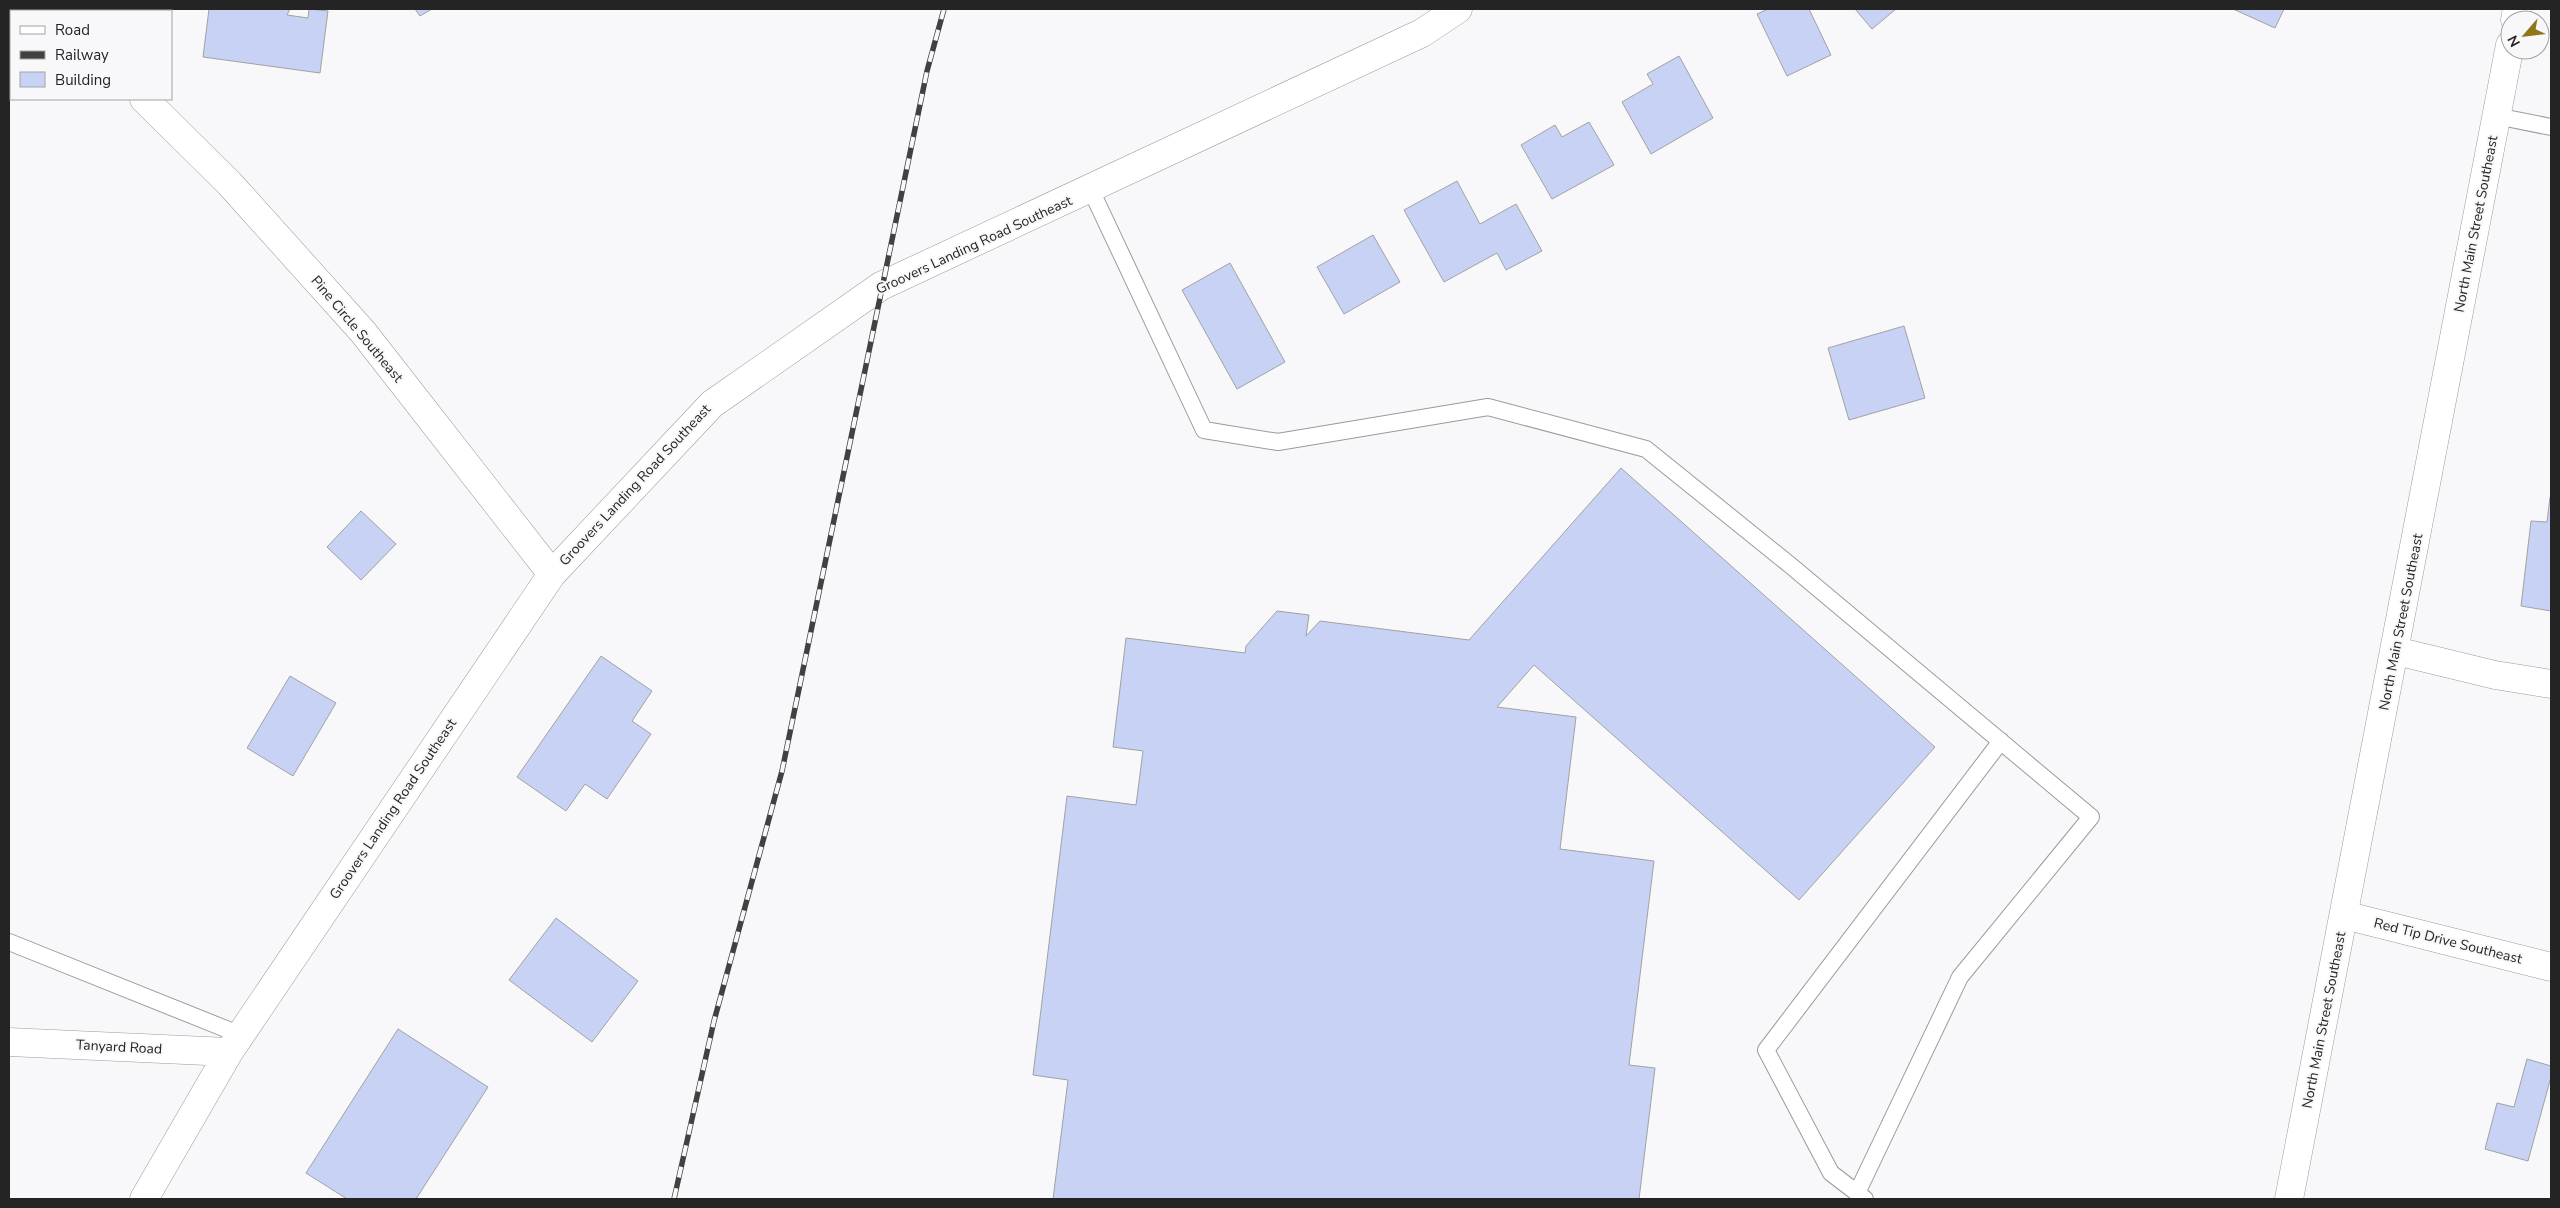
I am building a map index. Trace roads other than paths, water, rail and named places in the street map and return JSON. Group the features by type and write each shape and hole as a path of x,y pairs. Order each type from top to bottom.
{"street":[{"name":"Groovers Landing Road Southeast","path":"144,1199 235,1043 552,574 712,404 881,286 1091,190 1422,33 1458,9"},
{"name":"North Main Street Southeast","path":"2289,1199 2396,651 2507,60"},
{"name":"Pine Circle Southeast","path":"145,100 230,184 363,332 552,574"},
{"path":"2396,651 2495,675 2551,684"},
{"name":"Red Tip Drive Southeast","path":"2344,915 2551,967"},
{"name":"Tanyard Road","path":"9,1042 235,1043"}],"lane":[{"path":"2496,116 2551,127"},
{"path":"1091,190 1204,430 1278,442 1488,407 1646,449 1790,565 2001,741 2091,817 1960,977 1861,1196 1831,1174 1766,1050 2001,741"},
{"path":"9,942 235,1043"}],"railway":[{"path":"674,1199 714,1021 782,771 927,71 944,9"}]}
